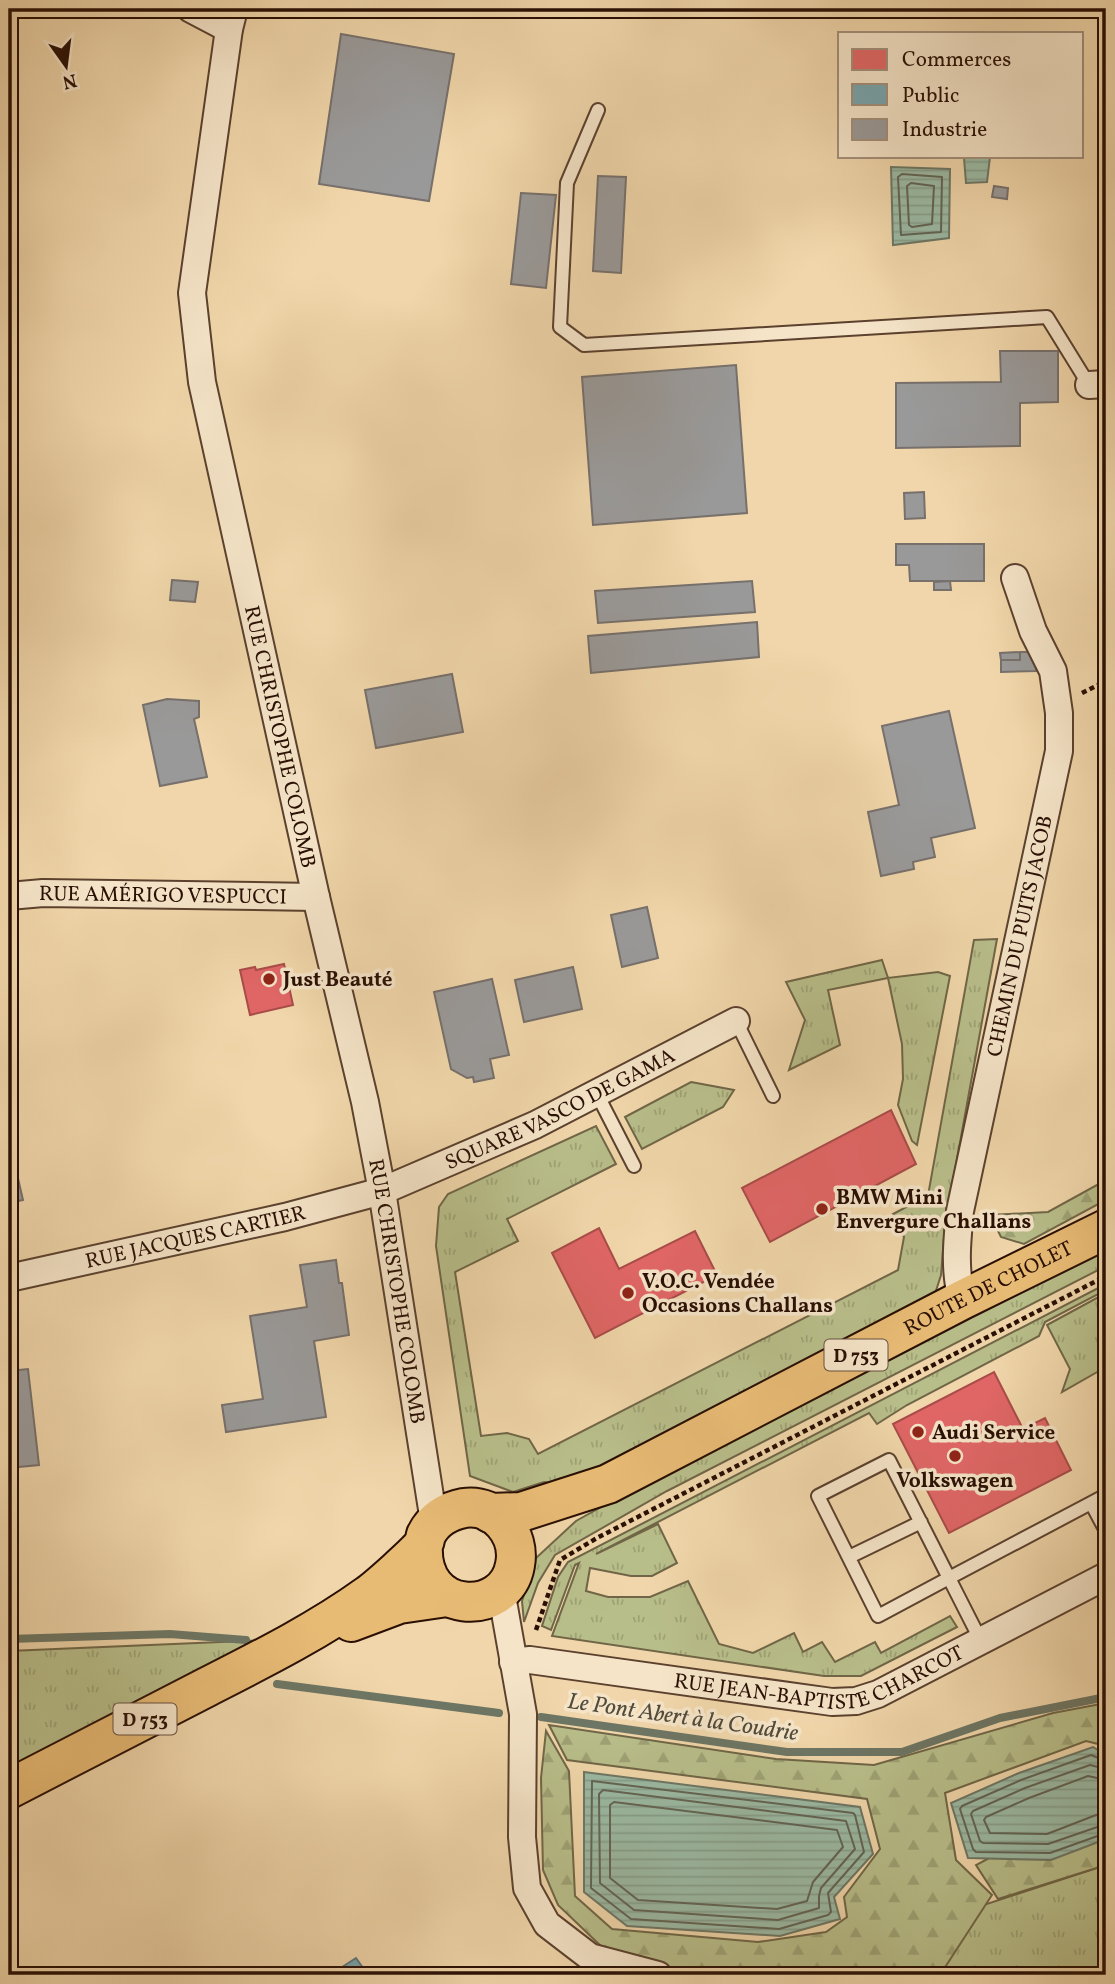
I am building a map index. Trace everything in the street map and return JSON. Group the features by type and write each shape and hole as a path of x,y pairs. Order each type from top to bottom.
{"main road":[{"name":"ROUTE DE CHOLET","path":"453,1522 521,1512 608,1484 1106,1228"},
{"name":"ROUTE DE CHOLET","path":"485,1589 534,1541 608,1484"},
{"path":"453,1522 503,1522 512,1533 516,1549 485,1589 434,1587 425,1574 422,1559 453,1522"},
{"name":"D 753","path":"9,1789 281,1649 370,1594 453,1522"},
{"name":"D 753","path":"281,1649 399,1604 485,1589"}],"street":[{"path":"191,9 232,19"},
{"name":"RUE CHRISTOPHE COLOMB","path":"232,19 192,293 202,382 316,897 365,1102 382,1191 425,1463 453,1522"},
{"name":"CHEMIN DU PUITS JACOB","path":"962,1300 956,1249 960,1211 1059,751 1059,713 1053,671 1032,631 1015,578"},
{"name":"RUE AMÉRIGO VESPUCCI","path":"9,896 43,893 316,897"},
{"name":"SQUARE VASCO DE GAMA","path":"382,1191 535,1125 736,1021"},
{"name":"RUE JACQUES CARTIER","path":"9,1278 285,1217 382,1191"},
{"name":"RUE JEAN-BAPTISTE CHARCOT","path":"512,1658 832,1702 856,1701 878,1694 1106,1576"},
{"path":"485,1589 512,1658 523,1714 522,1837 527,1888 547,1924 590,1957 658,1975"}],"lane":[{"path":"598,110 567,183 560,327 584,345 1047,317 1098,385"},
{"path":"736,1021 773,1096"},
{"path":"597,1094 634,1166"},
{"path":"981,1641 949,1578 921,1522 889,1460 818,1496 878,1616 949,1578 1106,1495"},
{"path":"1091,1503 1106,1531"},
{"path":"849,1557 921,1522"}],"path":[{"path":"540,1636 536,1629 560,1560 609,1532 1106,1276"}],"green space":[{"path":"997,939 945,1225 941,1275 933,1300 572,1485 544,1482 513,1492 470,1476 436,1246 439,1207 448,1194 596,1126 616,1164 507,1219 518,1241 455,1272 481,1436 507,1433 529,1439 538,1454 898,1270 904,1237 893,1214 912,1204 927,1201 974,940"},
{"path":"882,960 888,978 828,990 840,1045 789,1070 805,1020 786,982"},
{"path":"938,972 950,976 917,1145 912,1141 898,1105 903,1079 902,1044 888,978"},
{"path":"691,1082 734,1090 723,1107 642,1149 625,1117"},
{"path":"1106,1180 1106,1200 1024,1244 1001,1237 990,1215 1048,1212"},
{"path":"1106,1244 1106,1266 667,1491 555,1555 538,1583 524,1622 522,1601 536,1558 576,1521 686,1460"},
{"path":"1106,1284 1106,1290 1045,1322 1039,1336 907,1405 877,1424 869,1413 596,1554 658,1524 677,1563 652,1576 631,1576 590,1568 586,1591 608,1597 650,1597 688,1581 719,1644 753,1653 794,1633 803,1652 822,1642 835,1662 875,1642 881,1653 950,1616 957,1627 861,1676 824,1676 552,1636 579,1563 575,1565 551,1630 542,1626 558,1577 568,1562"},
{"path":"1106,1293 1106,1367 1062,1392 1070,1369 1047,1325"},
{"path":"267,1640 9,1807 9,1651"},
{"path":"1106,1703 1106,1746 1086,1741 945,1793 956,1860 992,1895 940,1975 694,1975 602,1947 558,1905 543,1870 541,1778 546,1731 569,1771 575,1896 612,1929 758,1942 826,1932 847,1917 844,1897 880,1849 867,1799 567,1760 549,1725 776,1759 874,1765 1053,1713"},
{"path":"1106,1832 1106,1865 998,1899 976,1865 993,1856"},
{"path":"1106,1865 1106,1975 770,1975"}],"water":[{"path":"964,158 990,158 987,182 966,183"},
{"path":"891,167 950,169 949,238 893,245"},
{"path":"1093,1747 1106,1755 1106,1839 1051,1860 968,1858 951,1803 1019,1773"},
{"path":"584,1772 860,1807 873,1854 834,1897 840,1919 780,1936 627,1926 584,1892"}],"building: Commerces":[{"path":"284,964 293,1005 250,1015 240,970 255,967 256,970"},
{"path":"891,1110 916,1164 770,1242 742,1188"},
{"path":"599,1228 619,1269 695,1231 717,1275 595,1338 552,1253"},
{"path":"994,1372 1023,1429 1045,1418 1071,1470 949,1533 893,1424"}],"building: Public":[{"path":"356,1958 368,1975 339,1975 336,1971"}],"building: Industrie":[{"path":"341,34 454,54 429,201 319,184"},
{"path":"598,176 626,177 621,273 593,271"},
{"path":"994,186 1008,188 1007,199 992,197"},
{"path":"521,193 556,195 546,288 511,284"},
{"path":"1000,351 1058,351 1058,402 1020,403 1020,446 896,448 896,383 1001,382"},
{"path":"736,365 747,513 593,525 582,377"},
{"path":"924,492 925,518 905,519 904,493"},
{"path":"896,544 984,544 984,581 910,581 909,565 896,565"},
{"path":"172,580 198,582 195,602 170,600"},
{"path":"752,581 755,612 598,623 595,591"},
{"path":"950,581 951,590 934,590 934,582"},
{"path":"757,622 759,657 591,673 588,636"},
{"path":"1020,652 1035,652 1036,671 1001,672 1001,660 1020,660"},
{"path":"1020,652 1020,660 1001,660 1000,653"},
{"path":"452,674 463,732 376,748 365,690"},
{"path":"167,699 199,701 199,717 194,719 207,777 160,786 143,705"},
{"path":"949,711 975,828 931,838 935,857 913,862 914,869 881,876 868,812 899,805 882,726"},
{"path":"647,907 658,958 622,967 611,915"},
{"path":"573,967 582,1009 524,1022 515,980"},
{"path":"492,979 509,1055 490,1059 494,1078 474,1082 473,1077 467,1078 451,1069 434,992"},
{"path":"9,1139 23,1200 9,1203"},
{"path":"336,1260 349,1335 314,1341 326,1417 226,1432 222,1405 263,1399 250,1316 307,1307 300,1265"},
{"path":"28,1369 39,1465 9,1468 9,1371"}],"waterway":[{"path":"9,1639 170,1634 246,1640"},
{"path":"277,1684 499,1713"},
{"name":"Le Pont Abert à la Coudrie","path":"541,1717 787,1752 902,1752 1000,1718 1106,1697"}],"place":[{"name":"Just Beauté","path":"269,979"},
{"name":"BMW Mini Envergure Challans","path":"822,1209"},
{"name":"V.O.C. Vendée Occasions Challans","path":"628,1293"},
{"name":"Audi Service","path":"918,1432"},
{"name":"Volkswagen","path":"955,1456"}]}
